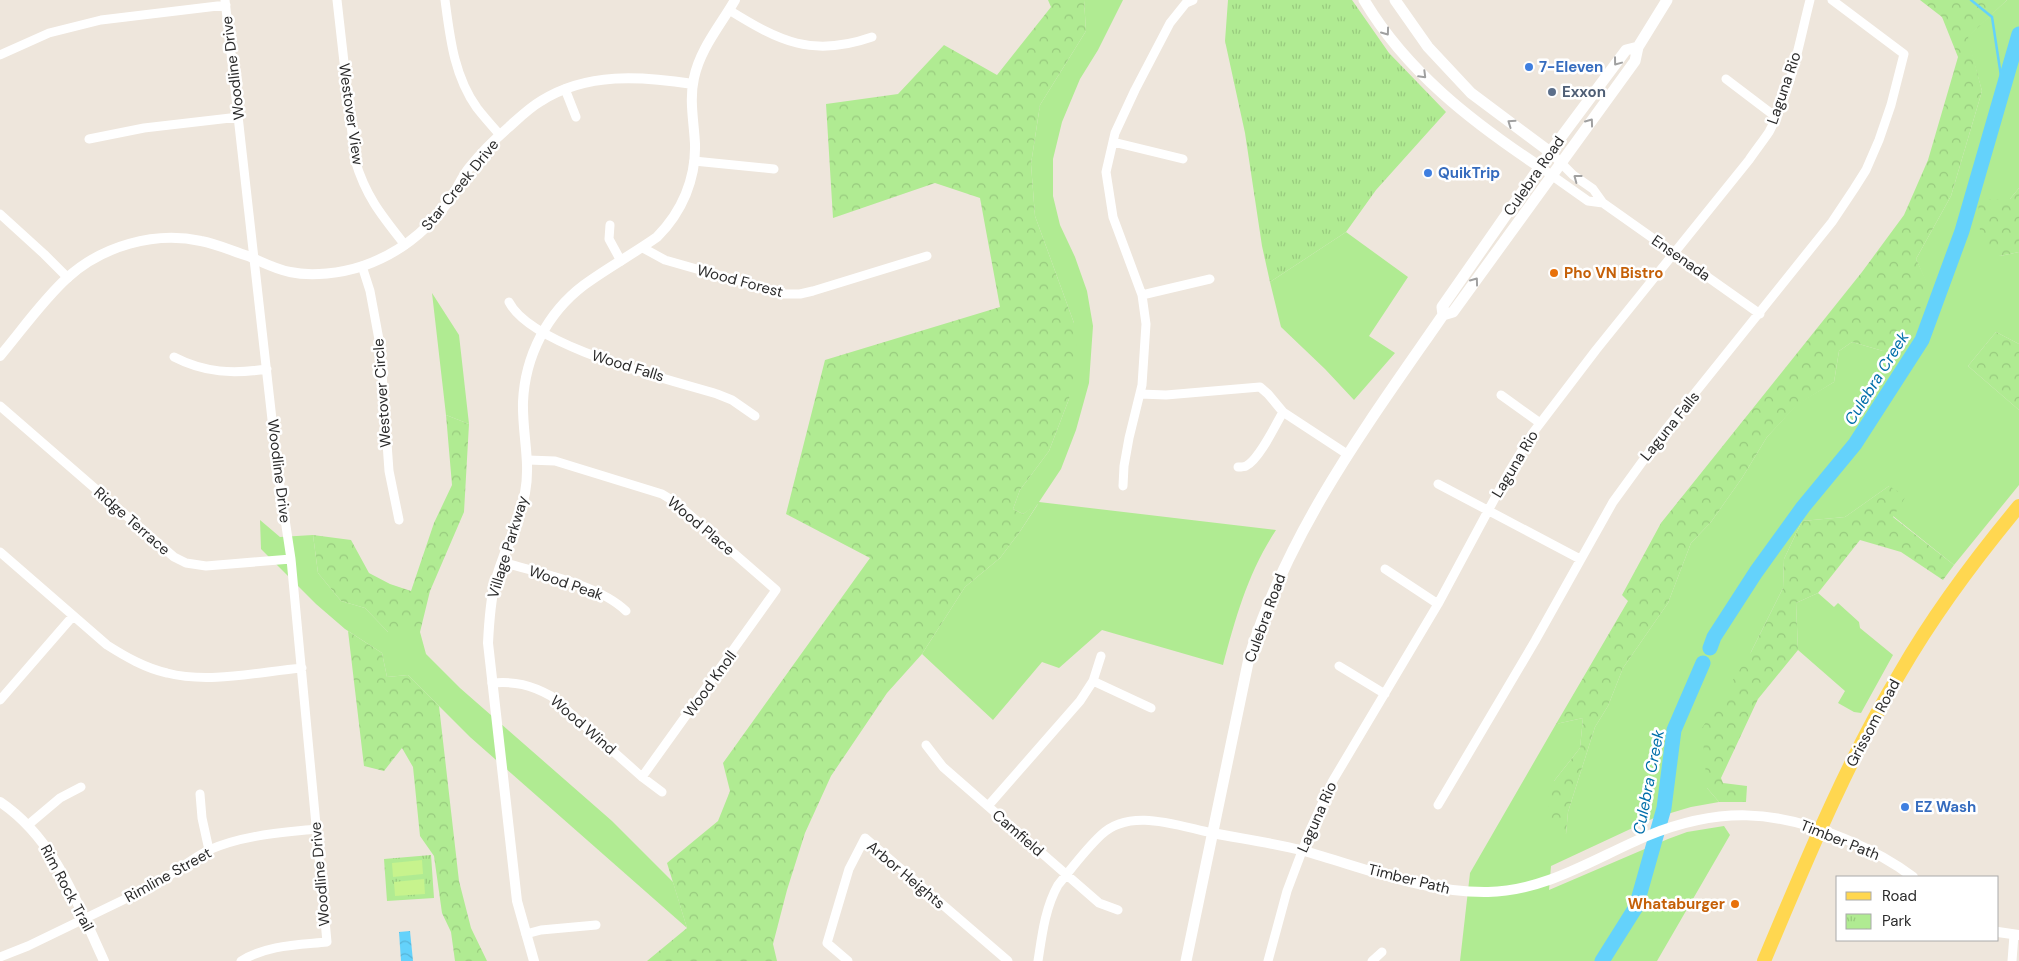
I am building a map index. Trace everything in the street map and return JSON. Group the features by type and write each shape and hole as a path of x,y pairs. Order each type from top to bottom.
{"main road":[{"path":"1364,0 1410,62 1458,108 1540,167"},
{"path":"1395,0 1428,47 1471,93 1550,152"},
{"name":"Culebra Road","path":"1186,961 1240,695 1260,624 1291,553 1316,504 1347,454 1443,315 1453,312 1635,61 1638,47 1667,0"},
{"name":"Culebra Road","path":"1443,315 1442,307 1550,152 1626,50 1638,47"},
{"path":"1458,108 1471,93"},
{"name":"Grissom Road","path":"1764,961 1861,744 1904,666 1964,575 2019,506"}],"street":[{"name":"Westover View","path":"337,0 355,160 362,183 370,198 405,246"},
{"path":"445,0 452,50 461,80 477,108 500,135"},
{"name":"Village Parkway","path":"534,961 517,901 488,643 491,602 502,562 526,492 528,460 523,410 530,362 542,332 571,296 583,285 642,248 665,229 679,209 689,187 694,161 693,84 702,53 735,0"},
{"path":"1123,486 1129,438 1140,394 1146,324 1142,295 1112,217 1106,172 1113,142 1136,90 1170,23 1186,2 1193,0"},
{"name":"Laguna Rio","path":"1268,961 1287,891 1332,782 1438,604 1510,470 1540,423 1754,152 1776,117 1792,69 1810,0"},
{"name":"Laguna Falls","path":"1438,805 1535,641 1602,520 1634,471 1832,222 1866,170 1879,140 1904,54 1832,0"},
{"path":"0,55 49,33 101,20 225,2"},
{"name":"Woodline Drive","path":"225,2 278,473 291,559 326,942 282,946 255,954 241,961"},
{"path":"729,10 769,34 793,43 832,46 872,37"},
{"name":"Star Creek Drive","path":"0,356 68,278 92,259 106,252 153,239 185,238 201,241 292,273 331,273 362,266 405,246 420,234 434,220 468,169 500,135 540,101 565,89 598,80 624,77 645,77 693,84"},
{"path":"1726,79 1776,117"},
{"path":"565,89 576,117"},
{"path":"89,139 144,128 239,117"},
{"path":"1113,142 1183,159"},
{"name":"Ensenada","path":"1550,152 1572,175 1593,190 1603,203 1760,314"},
{"path":"694,161 774,169"},
{"name":"Ensenada","path":"1540,167 1588,201 1603,203"},
{"path":"0,214 68,278"},
{"path":"610,225 609,239 621,261"},
{"name":"Wood Forest","path":"642,248 665,260 784,294 813,291 927,256"},
{"name":"Westover Circle","path":"362,266 370,292 380,345 389,471 399,520"},
{"path":"1142,295 1210,279"},
{"name":"Wood Falls","path":"509,302 513,310 523,320 581,352 717,394 732,400 755,416"},
{"path":"174,357 196,367 220,372 245,372 267,369"},
{"path":"1140,394 1166,395 1260,387 1283,412 1347,454"},
{"path":"1501,395 1540,423"},
{"name":"Ridge Terrace","path":"0,406 174,557 186,563 206,566 291,559"},
{"path":"1238,467 1247,466 1256,455 1271,436 1283,412"},
{"name":"Wood Place","path":"528,460 555,461 662,494 675,502 776,590"},
{"path":"1438,484 1580,559"},
{"path":"0,552 107,645 125,657 166,673 182,676 213,677 302,668"},
{"name":"Wood Peak","path":"502,562 591,589 607,596 626,611"},
{"path":"1385,569 1438,604"},
{"name":"Wood Knoll","path":"642,777 776,590"},
{"path":"0,700 73,616"},
{"path":"988,806 1080,701 1093,681 1100,656"},
{"path":"1339,666 1385,694"},
{"path":"1093,681 1151,708"},
{"name":"Wood Wind","path":"492,683 522,683 537,688 551,696 642,777 662,792"},
{"name":"Camfield","path":"926,745 943,767 1066,875 1099,903 1118,910"},
{"path":"28,825 50,805 81,787"},
{"path":"200,794 202,818 209,850"},
{"name":"Rim Rock Trail","path":"0,802 28,825 44,843 55,860 104,961"},
{"name":"Timber Path","path":"1212,833 1302,851 1424,886 1456,891 1490,892 1551,880 1647,836 1697,820 1740,815 1763,816 1794,821 1822,829 1881,855 1912,876"},
{"path":"1038,961 1052,894 1102,834 1124,822 1145,820 1212,833"},
{"name":"Rimline Street","path":"0,957 28,946 163,880 209,850 247,838 316,829"},
{"name":"Arbor Heights","path":"848,961 827,943 849,869 865,838 1008,961"},
{"path":"526,934 541,930 596,925"},
{"path":"1999,932 2017,935 2012,961"},
{"path":"1372,961 1382,952"}],"green space":[{"path":"1048,0 1084,0 1086,31 1040,105 1031,164 1035,216 1074,323 1078,355 1069,399 1049,451 1020,490 1013,509 1023,514 1039,502 1000,558 965,587 922,654 887,693 831,776 805,833 787,890 773,944 777,961 647,961 687,928 667,863 718,821 730,791 723,763 870,558 786,514 825,360 1000,307 980,198 935,183 833,218 826,104 898,94 944,45 997,75 1051,7"},
{"path":"1084,0 1123,0 1098,50 1080,79 1062,122 1053,159 1053,196 1060,225 1075,257 1087,291 1093,326 1089,383 1076,430 1061,469 1039,502 1276,530 1250,579 1238,612 1223,665 1102,630 1059,668 1042,662 993,720 922,654 965,587 1000,558 1038,504 1023,514 1013,509 1020,490 1049,451 1069,399 1074,323 1035,216 1031,164 1040,105 1086,31"},
{"path":"1228,0 1352,0 1389,53 1446,112 1376,190 1346,232 1270,282 1262,246 1245,133 1225,41"},
{"path":"1920,0 2007,0 1968,37 1982,91 1951,196 1916,259 1928,284 1914,328 1883,351 1852,342 1839,351 1834,382 1797,405 1767,437 1742,478 1711,522 1691,543 1668,603 1623,668 1608,706 1595,727 1568,812 1566,834 1546,817 1554,781 1580,748 1583,718 1556,724 1628,601 1622,595 1661,523 1862,272 1904,215 1928,160 1958,57 1942,17"},
{"path":"2007,0 2019,0 2019,188 2010,199 1978,199 2000,256 2019,252 2019,344 1996,332 1968,366 2019,410 2019,485 1954,565 1893,516 1889,486 1845,517 1802,521 1784,559 1783,588 1751,652 1707,788 1719,802 1691,807 1654,818 1551,866 1549,890 1687,832 1724,826 1730,835 1657,961 1460,961 1470,873 1556,724 1583,718 1580,748 1554,781 1566,834 1568,812 1595,727 1608,706 1623,668 1668,603 1691,543 1711,522 1742,478 1767,437 1797,404 1834,382 1839,351 1852,342 1883,351 1927,284 1916,259 1951,196 1982,91 1967,37"},
{"path":"2019,188 2019,252 2000,256 1981,248 1978,199 2010,199"},
{"path":"1346,232 1408,277 1369,336 1395,353 1354,400 1281,327 1270,282"},
{"path":"432,293 459,335 469,424 446,415"},
{"path":"1996,332 2019,344 2019,410 1968,366"},
{"path":"446,415 469,424 464,512 430,591 420,632 388,632 365,608 341,601 318,573 313,535 351,540 369,573 390,584 411,591 434,523 452,485"},
{"path":"1889,486 1906,496 1893,517 1954,565 1943,580 1901,552 1860,540 1818,593 1796,603 1798,650 1758,699 1721,778 1723,783 1747,786 1746,802 1719,802 1707,788 1702,728 1751,652 1783,588 1784,559 1802,521 1845,517"},
{"path":"260,520 280,537 313,535 318,573 341,601 365,608 388,632 420,632 426,654 460,688 612,821 673,882 687,928 470,737 408,675 387,677 382,653 345,629 316,604 261,549"},
{"path":"1818,593 1834,607 1838,603 1859,622 1860,628 1893,655 1861,713 1854,712 1838,703 1845,691 1798,650 1796,603"},
{"path":"348,631 382,653 387,677 408,675 439,706 459,881 471,928 487,961 455,961 451,932 442,913 434,856 420,836 413,767 402,748 384,771 364,766"},
{"path":"431,855 434,898 387,901 384,859"},
{"path":"422,860 423,874 393,877 392,863"},
{"path":"424,879 425,894 395,896 394,882"}],"water":[{"path":"410,931 413,961 401,961 399,932"}],"waterway":[{"path":"1971,0 1992,17 2003,89"},
{"name":"Culebra Creek","path":"1710,648 1714,637 1756,572 1803,507 1855,444 1922,340 1962,231 2019,34"},
{"name":"Culebra Creek","path":"1602,961 1636,907 1664,808 1674,730 1703,663"}],"place":[{"name":"7-Eleven","path":"1529,67"},
{"name":"Exxon","path":"1552,92"},
{"name":"QuikTrip","path":"1428,173"},
{"name":"Pho VN Bistro","path":"1554,273"},
{"name":"EZ Wash","path":"1905,807"},
{"name":"Whataburger","path":"1735,904"}]}
